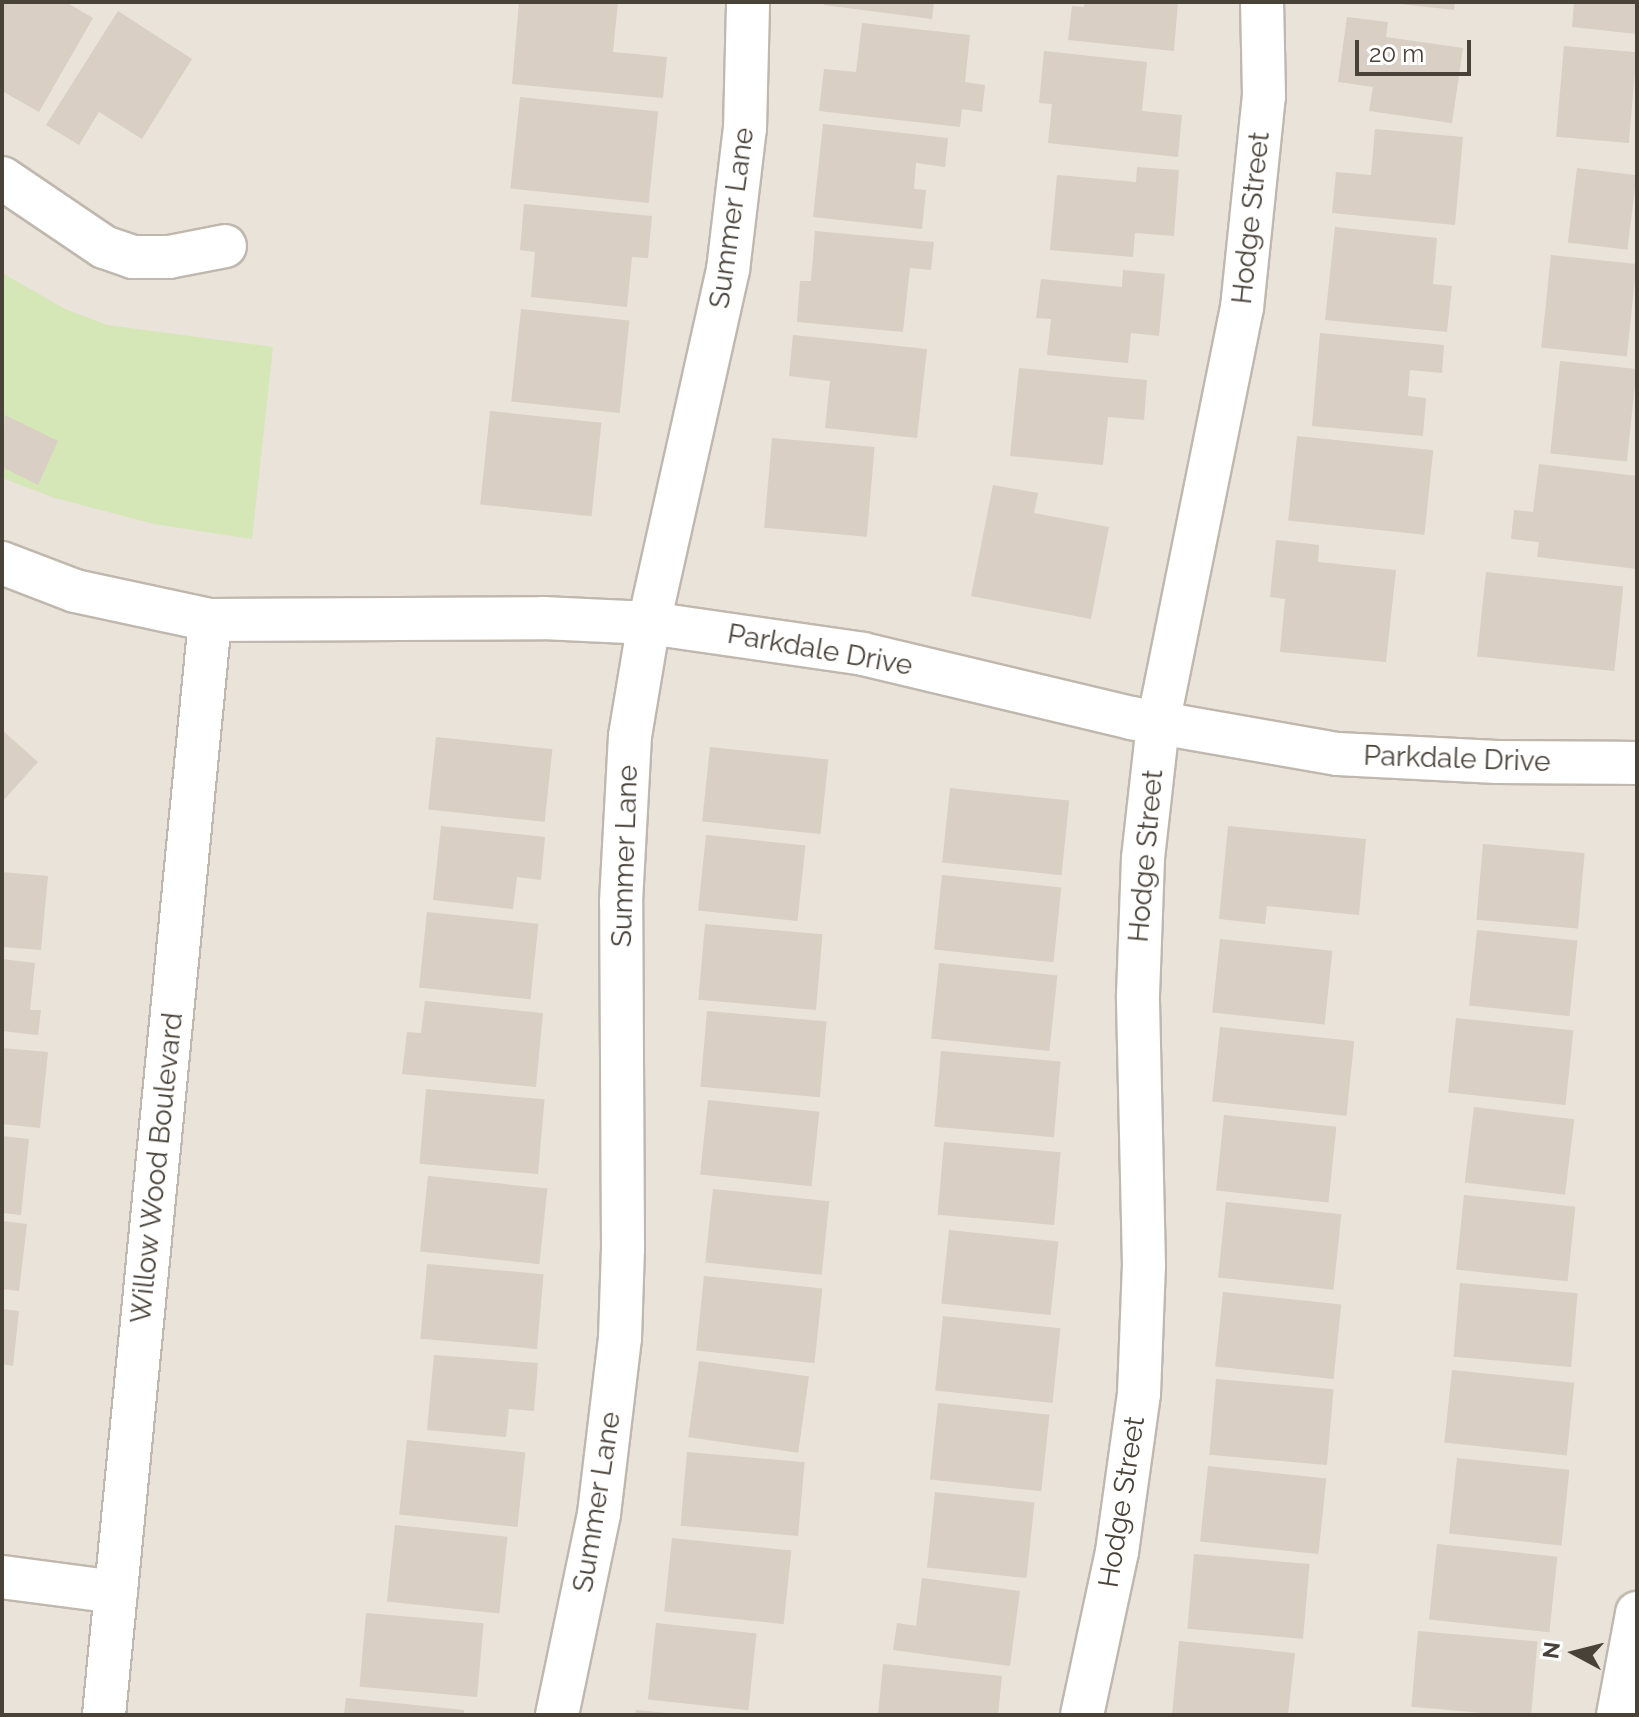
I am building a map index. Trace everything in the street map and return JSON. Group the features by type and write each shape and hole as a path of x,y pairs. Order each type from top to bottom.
{"street":[{"name":"Summer Lane","path":"557,1715 599,1514 620,1338 624,800 630,736 649,623 728,270 745,128 748,2"},
{"name":"Hodge Street","path":"1082,1715 1117,1552 1139,1394 1144,1266 1139,931 1143,858 1158,724 1242,308 1264,96 1262,2"},
{"path":"2,178 104,247 133,257 169,257 225,246"},
{"name":"Parkdale Drive","path":"2,563 75,591 210,620 543,618 649,623 863,654 1158,724 1338,754 1497,762 1637,763"},
{"name":"Willow Wood Boulevard","path":"104,1715 210,620"},
{"path":"2,1577 116,1592"},
{"path":"1618,1715 1637,1613"}],"shaded area":[{"path":"2,2 1637,2 1637,1715 2,1715"}],"green space":[{"path":"2,273 65,309 107,325 273,347 252,539 154,524 55,498 2,478"}],"building":[{"path":"2,2 66,2 93,18 39,112 2,91"},
{"path":"519,2 618,2 613,52 667,57 663,98 512,84"},
{"path":"824,2 934,2 932,19 824,5"},
{"path":"1085,2 1178,2 1174,51 1068,40 1072,6 1084,7"},
{"path":"1383,2 1455,2 1454,10"},
{"path":"1574,2 1637,2 1637,34 1572,27"},
{"path":"118,11 192,59 142,139 99,112 79,145 46,125"},
{"path":"1347,17 1388,22 1386,37 1463,48 1452,123 1369,111 1373,87 1338,82"},
{"path":"862,23 970,35 965,82 985,85 982,112 962,109 960,127 819,111 824,69 856,72"},
{"path":"1564,46 1637,52 1629,143 1556,137"},
{"path":"1044,51 1147,62 1142,111 1182,115 1178,157 1048,143 1052,104 1039,103"},
{"path":"520,97 658,112 649,203 510,188"},
{"path":"823,124 948,138 945,167 916,163 914,189 926,190 922,229 813,217"},
{"path":"1375,129 1463,137 1455,225 1332,213 1336,172 1371,175"},
{"path":"1137,167 1179,170 1174,236 1135,233 1133,257 1050,250 1057,175 1136,182"},
{"path":"1577,168 1637,175 1627,250 1568,242"},
{"path":"524,204 652,216 648,258 632,257 627,307 531,297 535,252 520,250"},
{"path":"1335,227 1437,238 1433,284 1452,286 1447,332 1325,320"},
{"path":"815,231 934,242 931,270 910,268 903,332 797,322 800,281 811,281"},
{"path":"1551,255 1637,264 1627,356 1541,347"},
{"path":"1123,270 1165,274 1159,336 1131,333 1128,363 1047,355 1051,319 1036,318 1041,279 1122,287"},
{"path":"521,309 629,320 620,413 511,401"},
{"path":"1320,333 1444,345 1442,373 1410,370 1408,396 1426,398 1423,436 1312,426"},
{"path":"793,335 927,349 917,438 825,428 830,381 789,376"},
{"path":"1560,361 1637,369 1627,462 1550,453"},
{"path":"1019,368 1147,380 1144,420 1108,417 1103,465 1010,456"},
{"path":"490,411 601,423 592,516 480,504"},
{"path":"5,415 58,441 38,485 2,467"},
{"path":"1297,436 1433,450 1424,535 1288,521"},
{"path":"772,438 875,447 867,537 764,528"},
{"path":"1539,464 1637,476 1637,569 1537,557 1539,542 1511,539 1514,510 1533,512"},
{"path":"993,485 1038,493 1034,513 1109,527 1091,619 971,596"},
{"path":"1276,540 1319,545 1318,562 1396,570 1386,662 1280,652 1285,599 1270,597"},
{"path":"1486,572 1623,586 1614,671 1477,657"},
{"path":"2,730 38,762 2,802"},
{"path":"436,737 552,749 545,822 428,810"},
{"path":"710,747 828,759 821,834 702,822"},
{"path":"950,788 1069,801 1062,875 942,863"},
{"path":"441,826 545,837 541,880 517,877 513,909 433,900"},
{"path":"1228,826 1366,839 1359,915 1267,906 1265,924 1219,919"},
{"path":"706,835 805,845 798,921 698,911"},
{"path":"1483,844 1585,853 1578,929 1476,920"},
{"path":"2,872 48,876 41,950 2,947"},
{"path":"942,875 1061,888 1054,962 934,950"},
{"path":"427,912 538,924 530,999 419,988"},
{"path":"705,924 823,934 816,1010 698,1000"},
{"path":"1477,930 1577,941 1570,1016 1469,1006"},
{"path":"1220,939 1332,951 1325,1024 1212,1013"},
{"path":"2,959 35,963 30,1010 41,1010 38,1035 2,1031"},
{"path":"939,963 1057,975 1049,1051 931,1039"},
{"path":"425,1001 543,1013 536,1087 402,1074 407,1032 421,1033"},
{"path":"707,1011 827,1021 820,1097 700,1087"},
{"path":"1456,1018 1573,1030 1566,1105 1448,1093"},
{"path":"1220,1027 1354,1041 1346,1116 1212,1102"},
{"path":"2,1048 48,1052 40,1128 2,1124"},
{"path":"941,1051 1061,1061 1054,1137 934,1127"},
{"path":"426,1089 545,1099 538,1174 419,1164"},
{"path":"708,1100 819,1112 812,1186 700,1175"},
{"path":"1474,1107 1574,1119 1565,1195 1465,1182"},
{"path":"1224,1115 1336,1127 1328,1202 1216,1191"},
{"path":"2,1136 29,1139 21,1215 2,1213"},
{"path":"944,1142 1061,1152 1054,1225 938,1215"},
{"path":"428,1176 547,1189 539,1264 420,1252"},
{"path":"713,1189 829,1201 822,1275 705,1263"},
{"path":"1464,1195 1575,1207 1568,1281 1456,1270"},
{"path":"1226,1202 1341,1214 1333,1290 1218,1278"},
{"path":"2,1221 27,1224 19,1291 2,1289"},
{"path":"949,1230 1058,1241 1051,1315 941,1304"},
{"path":"427,1264 544,1274 537,1349 420,1339"},
{"path":"704,1276 822,1288 815,1363 696,1351"},
{"path":"1460,1283 1578,1293 1571,1367 1454,1357"},
{"path":"1223,1292 1341,1304 1334,1379 1215,1367"},
{"path":"2,1309 19,1311 13,1366 2,1364"},
{"path":"943,1316 1060,1328 1053,1403 935,1391"},
{"path":"434,1355 538,1363 534,1411 509,1409 506,1437 427,1430"},
{"path":"699,1361 809,1376 798,1453 688,1437"},
{"path":"1452,1370 1574,1383 1567,1455 1444,1443"},
{"path":"1216,1379 1334,1389 1327,1465 1209,1455"},
{"path":"938,1403 1049,1415 1041,1491 930,1480"},
{"path":"407,1440 525,1452 518,1527 399,1515"},
{"path":"687,1452 805,1462 798,1536 681,1526"},
{"path":"1457,1458 1569,1470 1561,1545 1449,1534"},
{"path":"1208,1466 1326,1478 1318,1554 1200,1542"},
{"path":"935,1492 1034,1502 1027,1578 927,1568"},
{"path":"395,1525 507,1537 499,1613 387,1602"},
{"path":"672,1538 791,1551 784,1624 664,1612"},
{"path":"1437,1544 1557,1557 1549,1632 1429,1620"},
{"path":"1194,1554 1310,1564 1303,1639 1187,1629"},
{"path":"922,1578 1020,1591 1010,1666 893,1650 897,1623 916,1626"},
{"path":"366,1613 484,1623 477,1697 360,1687"},
{"path":"656,1623 756,1634 748,1710 648,1700"},
{"path":"1418,1631 1538,1641 1531,1715 1411,1707"},
{"path":"1179,1641 1295,1653 1288,1715 1172,1715"},
{"path":"883,1664 1002,1676 998,1715 878,1715"},
{"path":"346,1698 464,1710 464,1715 344,1715"},
{"path":"636,1710 667,1713 635,1715"}]}
